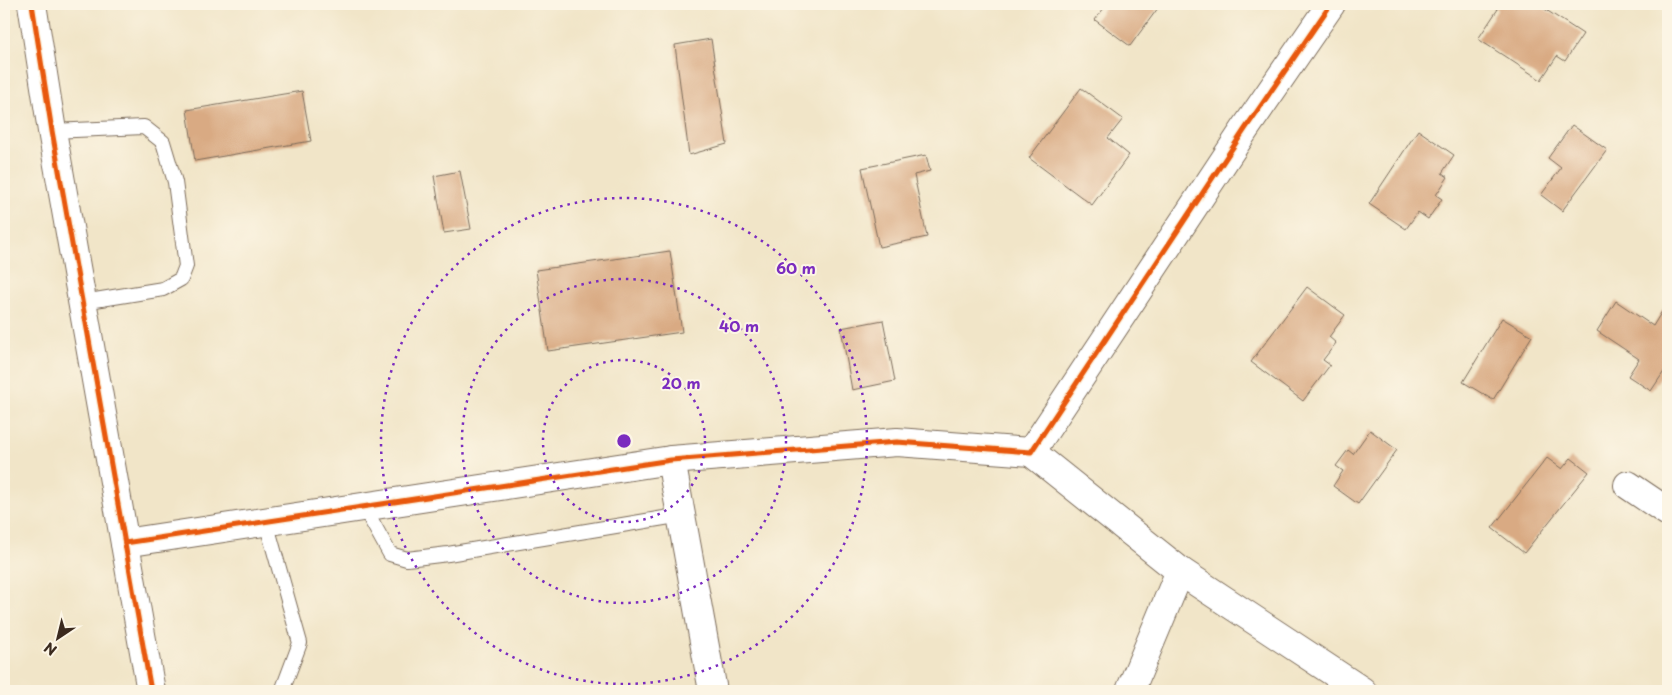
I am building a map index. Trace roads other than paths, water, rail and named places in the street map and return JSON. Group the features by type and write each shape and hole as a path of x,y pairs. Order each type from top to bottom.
{"street":[{"path":"32,4 52,131 151,691"},
{"path":"1031,452 1245,129 1331,4"},
{"path":"125,544 671,460 896,442 1031,452 1180,571 1362,691"},
{"path":"671,460 713,691"},
{"path":"1628,485 1668,512"},
{"path":"1130,691 1180,571"}],"lane":[{"path":"52,131 144,127 163,142 175,182 186,266 181,279 163,289 83,302"},
{"path":"364,507 390,554 407,559 448,554 682,515"},
{"path":"266,522 300,643 282,691"}]}
